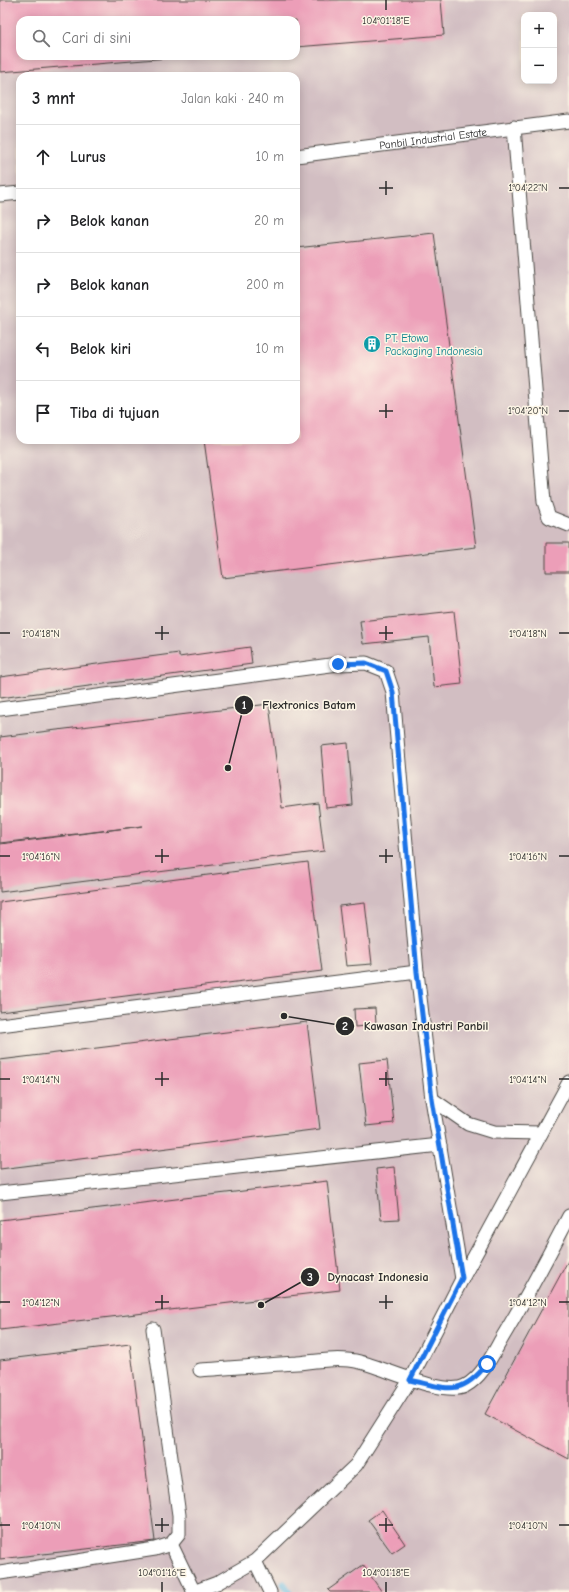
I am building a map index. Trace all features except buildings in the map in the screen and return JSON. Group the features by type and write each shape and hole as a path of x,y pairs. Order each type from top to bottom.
{"lane":[{"name":"Panbil Industrial Estate","path":"300,155 569,121"},
{"path":"514,127 544,502 549,517 569,525"},
{"path":"0,195 16,193"},
{"path":"0,709 338,664 366,663 386,671 393,692 417,972 432,1099 462,1278"},
{"path":"0,1025 417,972"},
{"path":"171,1544 194,1592 217,1583 255,1561 356,1465 410,1380 462,1278 569,1082"},
{"path":"432,1099 468,1124 494,1132 541,1133"},
{"path":"0,1193 440,1145"},
{"path":"200,1370 334,1360 359,1362 384,1368 410,1380 446,1388 464,1387 476,1378 487,1364 523,1302 569,1216"},
{"path":"0,1573 155,1549 171,1544 179,1534 179,1515 153,1329"},
{"path":"255,1561 270,1592"}],"shaded area":[{"path":"0,0 569,0 569,1592 0,1592"}],"waterway":[{"path":"284,1584 289,1592"}],"place":[{"name":"PT. Etowa Packaging Indonesia","path":"372,344"},
{"name":"Flextronics Batam","path":"228,768"},
{"name":"Kawasan Industri Panbil","path":"284,1016"},
{"name":"Dynacast Indonesia","path":"261,1305"}],"route":[{"path":"338,664 366,663 386,671 393,692 417,972 432,1099 462,1278 410,1380 446,1388 464,1387 476,1378 487,1364"}]}
